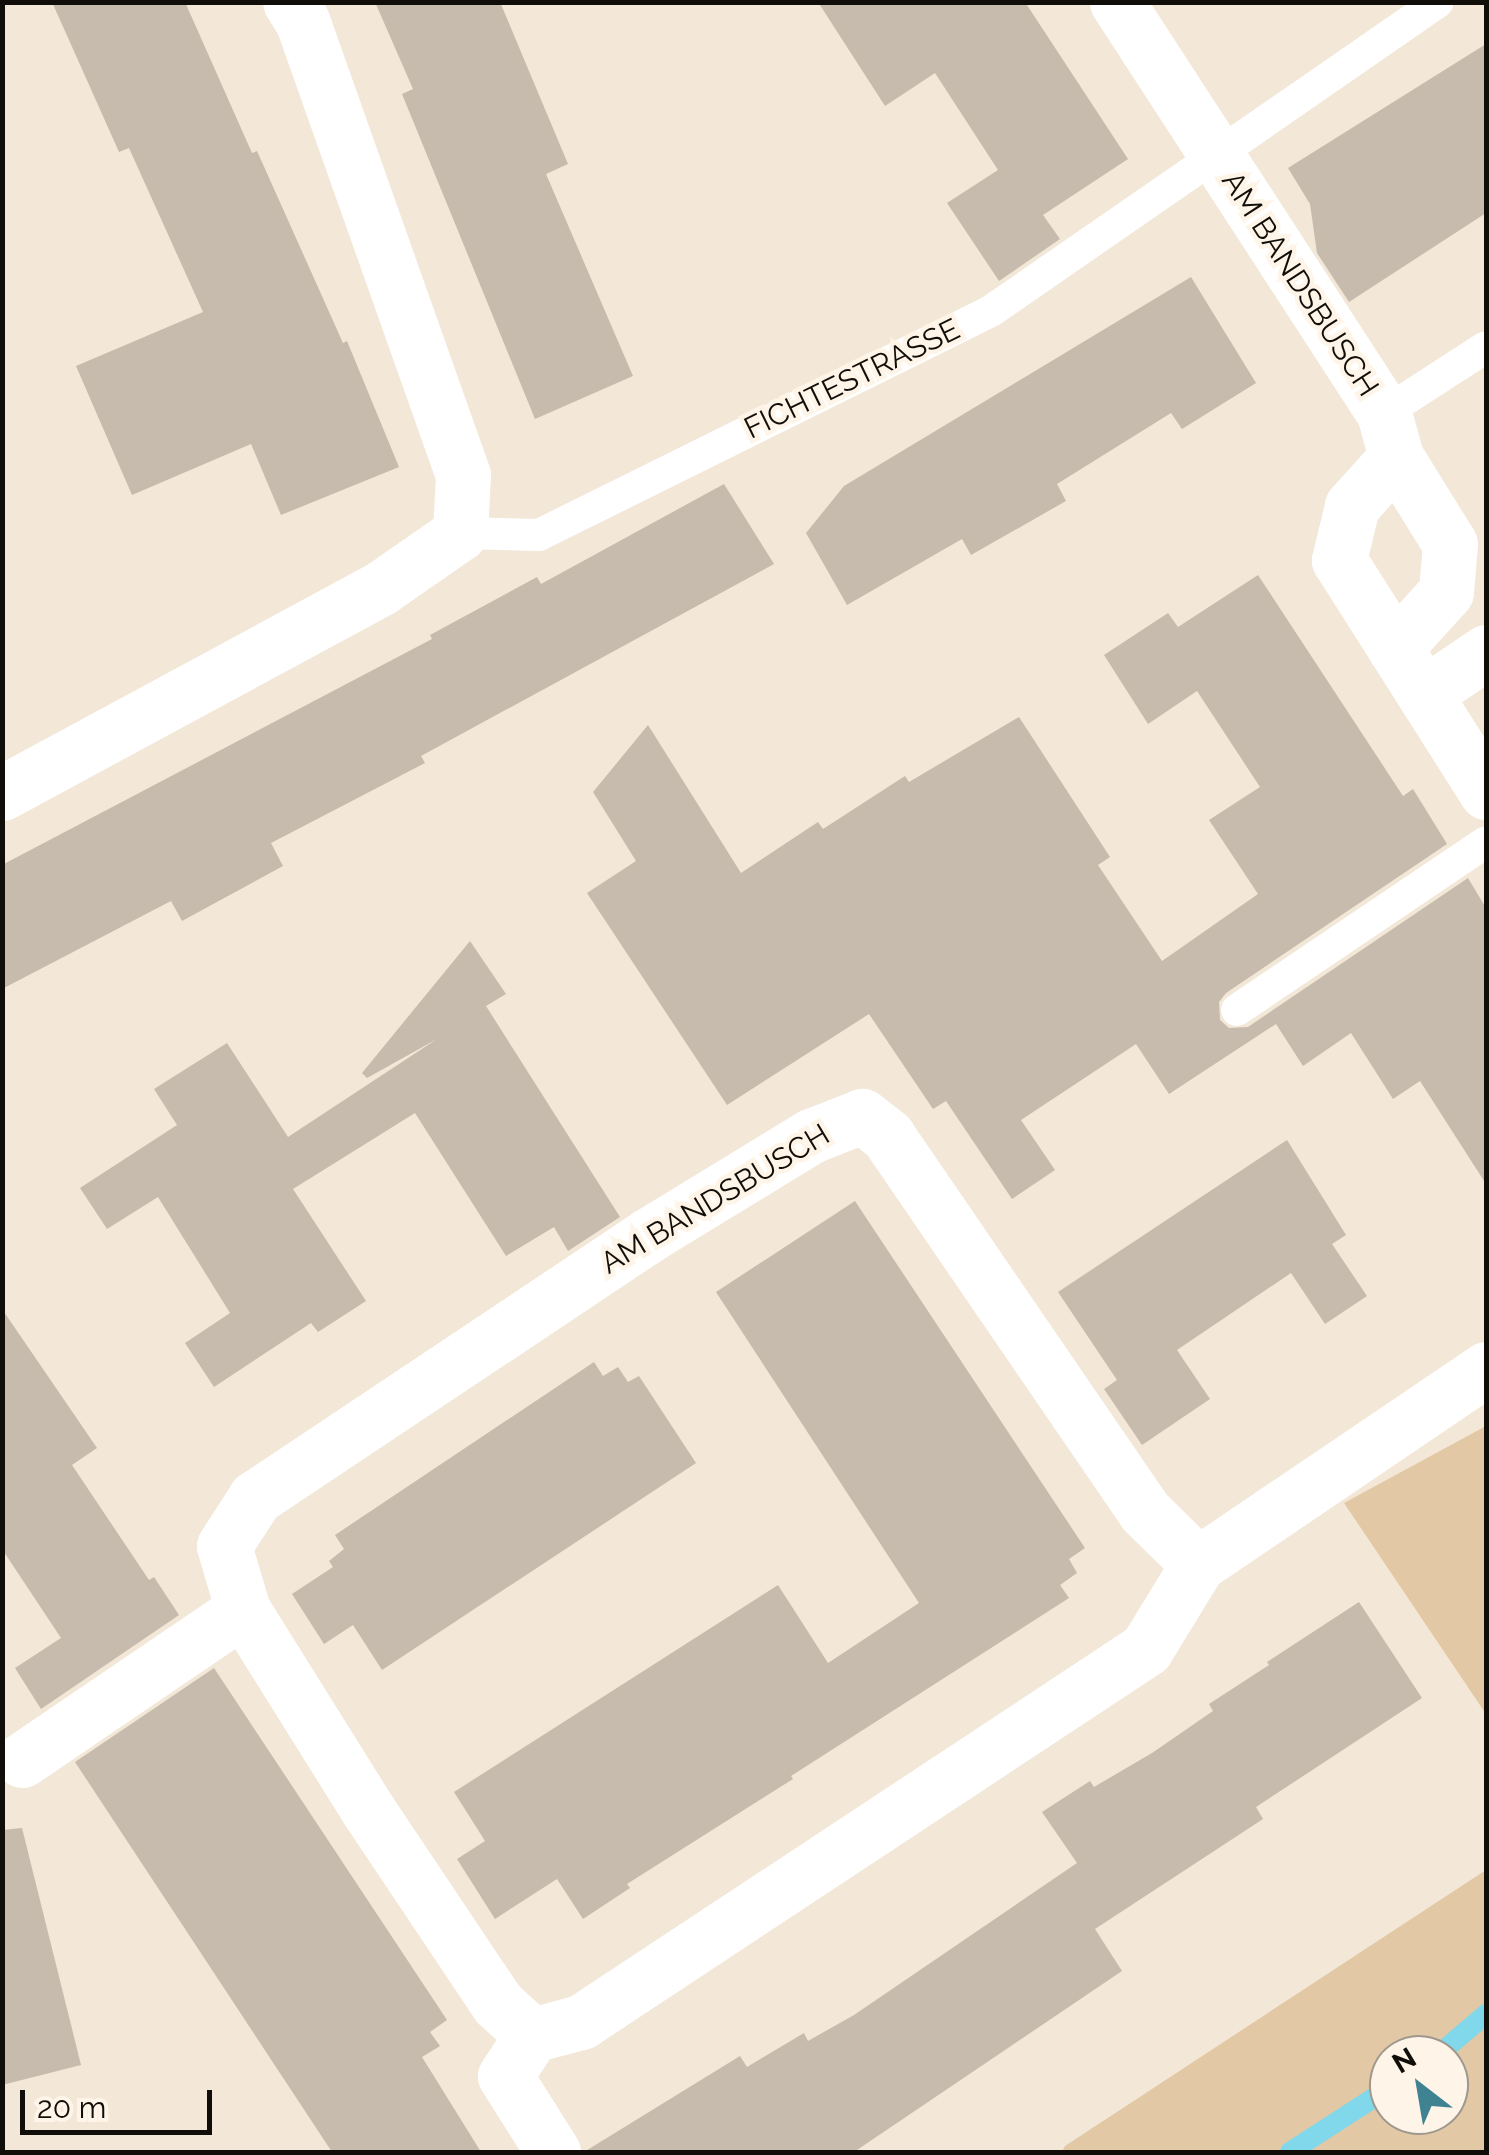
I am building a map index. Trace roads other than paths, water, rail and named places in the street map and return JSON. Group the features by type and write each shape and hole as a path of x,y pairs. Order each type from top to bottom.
{"street":[{"path":"2,792 381,588 460,533 462,475 315,56 290,2"},
{"name":"AM BANDSBUSCH","path":"1117,2 1390,435 1450,544 1446,592 1395,648"},
{"name":"AM BANDSBUSCH","path":"1390,435 1352,506 1339,560 1486,792"},
{"path":"1424,694 1486,652"},
{"name":"AM BANDSBUSCH","path":"532,2035 498,2004 242,1610 224,1546 255,1498 648,1235 812,1136 862,1116 888,1136 1146,1512 1198,1564"},
{"path":"554,2152 505,2076 532,2035 581,2022 1146,1648 1198,1564 1486,1369"},
{"path":"22,1760 242,1610"}],"lane":[{"name":"AM BANDSBUSCH","path":"1216,154 1438,2"},
{"name":"FICHTESTRASSE","path":"460,533 538,535 991,311 1216,154"},
{"name":"AM BANDSBUSCH","path":"1390,435 1486,347"},
{"path":"1238,1010 1486,842"}],"waterway":[{"path":"1461,2035 1486,2014"},
{"path":"1290,2152 1369,2101"}]}
